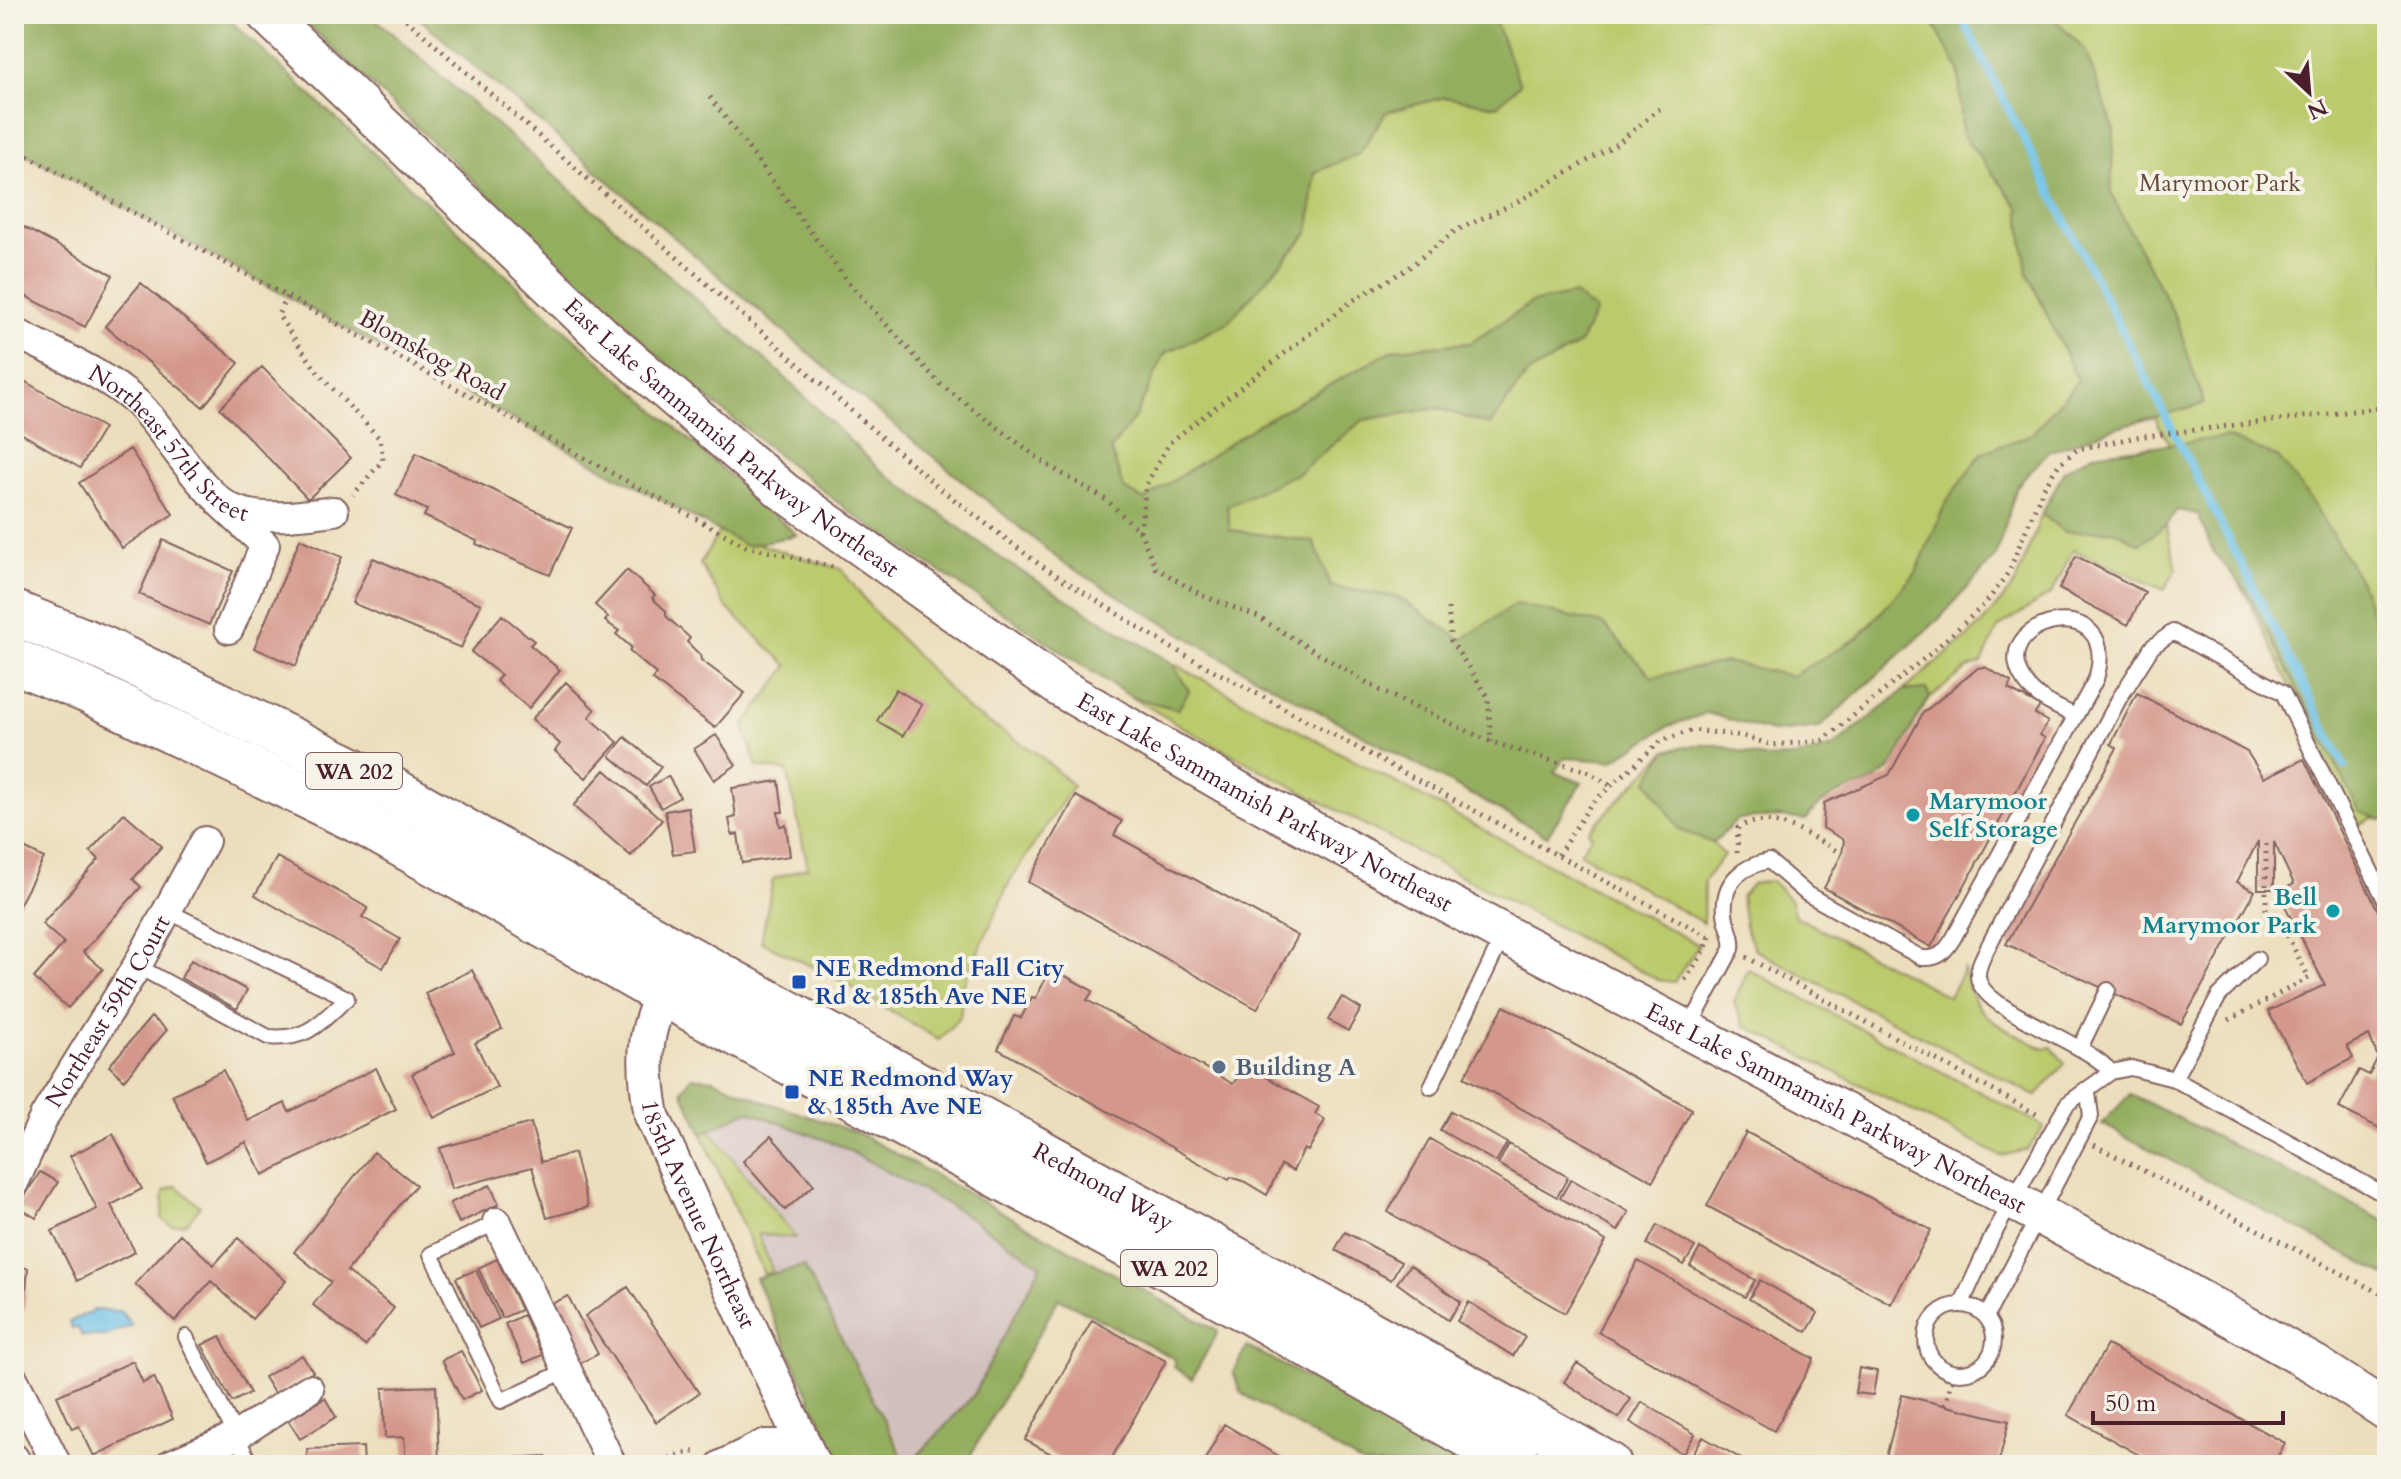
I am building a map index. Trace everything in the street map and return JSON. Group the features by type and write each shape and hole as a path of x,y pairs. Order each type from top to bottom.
{"main road":[{"name":"East Lake Sammamish Parkway Northeast","path":"266,14 605,338 783,491 905,581 1059,687 1235,789 1504,934 1689,1028 2028,1208 2316,1365 2387,1411"},
{"name":"WA 202","path":"14,613 104,649 386,786 681,954"},
{"name":"WA 202","path":"14,661 86,690 365,824 662,993"},
{"name":"Redmond Way","path":"681,954 1609,1465"},
{"name":"Redmond Way","path":"662,993 1248,1311 1520,1465"}],"street":[{"name":"Northeast 57th Street","path":"14,332 97,376 134,400 156,422 216,499 233,509 287,517 334,511"},
{"path":"216,499 265,545 229,629"},
{"name":"Northeast 59th Court","path":"14,1183 45,1115 137,966 205,841"},
{"name":"185th Avenue Northeast","path":"681,954 649,1020 644,1070 652,1116 801,1458"},
{"path":"497,1222 612,1465"},
{"path":"169,1465 236,1436 309,1389"},
{"path":"18,1396 57,1465"},
{"path":"721,1465 764,1444 801,1458"},
{"path":"14,1458 18,1465"}],"lane":[{"path":"1689,1028 1732,949 1734,938 1725,914 1727,894 1735,875 1751,864 1769,861 1807,894 1922,958 1935,959 1943,954 2096,679 2100,654 2087,630 2061,619 2047,621 2025,638 2019,651 2022,678 2040,696 2075,716"},
{"path":"2111,1072 2101,1059 2081,1046 2004,1009 1983,992 1978,976 1992,939 2119,699 2152,647 2173,632 2283,693 2387,904"},
{"path":"137,966 268,1037 289,1039 311,1031 347,998 165,910"},
{"path":"1431,1087 1504,934"},
{"path":"2174,1079 2219,996 2257,959"},
{"path":"2081,1046 2108,990"},
{"path":"1986,1317 2067,1104 2088,1093 2095,1081 2111,1072 2131,1068 2174,1079 2387,1196"},
{"path":"1961,1305 2091,1116 2088,1093"},
{"path":"497,1222 431,1254 501,1401 567,1370"},
{"path":"1961,1305 1977,1308 1986,1317 1994,1335 1989,1356 1973,1370 1954,1372 1934,1361 1926,1341 1927,1329 1941,1311 1961,1305"},
{"path":"186,1337 251,1465"}],"path":[{"path":"400,14 938,487 1040,565 1172,648 1714,940"},
{"path":"710,97 848,282 940,384 1046,464 1108,501 1140,532 1156,568 1203,596 1256,616 1381,691 1491,742 1589,772 1611,786"},
{"path":"1140,532 1146,485 1169,443 1352,301 1407,269 1455,231 1517,202 1618,143 1664,105"},
{"name":"Blomskog Road","path":"14,148 746,546 841,569"},
{"path":"287,297 278,315 296,345 380,439 383,460 334,511"},
{"path":"1558,855 1591,804 1661,741 1693,730 1743,736 1772,745 1822,741 1931,653 1986,603 2008,573 2043,489 2059,464 2078,449 2137,437 2387,407"},
{"path":"1448,608 1451,641 1488,697 1491,742"},
{"path":"1752,959 2047,1120"},
{"path":"2089,1143 2387,1297"},
{"path":"1945,1405 1954,1372"}],"shaded area":[{"path":"748,1111 841,1146 961,1212 1041,1265 973,1396 909,1465 805,1266 773,1272 757,1234 795,1237 709,1129"}],"green space":[{"path":"14,14 223,14 574,338 797,535 746,546 14,148"},
{"path":"297,14 370,14 776,369 878,468 1006,562 1172,663 1189,691 1178,709 1131,697 855,516 683,379"},
{"path":"414,14 1492,14 1520,84 1497,106 1445,97 1386,112 1359,154 1315,172 1309,232 1226,324 1165,353 1135,417 1111,449 1123,488 1144,500 1260,423 1395,349 1470,343 1532,303 1574,294 1596,311 1579,344 1527,374 1490,425 1438,408 1363,420 1298,473 1227,506 1230,530 1314,542 1331,587 1398,597 1461,640 1516,604 1603,624 1652,677 1726,662 1792,676 1859,637 1916,573 1946,502 1982,453 2032,434 2078,381 2027,272 2019,207 1962,134 1959,70 1928,14 2049,14 2085,50 2114,129 2111,194 2176,318 2204,404 2117,427 2048,452 2017,486 1996,556 1940,618 1819,728 1772,732 1707,713 1669,726 1612,761 1565,758 1554,772 1582,783 1547,836 1234,665 1062,562 854,392"},
{"path":"1492,14 1928,14 1959,70 1962,134 2019,207 2027,272 2078,381 2032,434 1982,453 1946,502 1916,573 1859,637 1792,676 1726,662 1652,677 1603,624 1461,640 1398,597 1331,587 1314,542 1230,530 1227,506 1298,473 1363,420 1438,408 1490,425 1527,374 1579,344 1531,303 1470,343 1395,349 1260,423 1144,500 1123,489 1111,449 1135,417 1165,353 1226,324 1309,232 1315,172 1359,154 1386,112 1445,97 1497,106 1519,85"},
{"name":"Marymoor Park","path":"1947,14 2387,14 2387,812 2358,825 2202,505 2082,281"},
{"path":"2226,437 2278,457 2313,503 2359,579 2383,643 2387,818 2382,820 2360,812 2247,591 2213,552 2198,514 2177,510 2166,525 2140,544 2114,530 2064,532 2042,514 2064,471 2093,454"},
{"path":"2042,514 2064,532 2114,530 2140,544 2166,525 2177,568 2164,590 2073,550 2052,593 1998,628 1982,663 1968,668 1930,698 1926,689 1903,691 1982,624 2015,584"},
{"path":"719,532 841,569 872,609 968,710 1037,753 1073,786 1011,879 964,983 960,1017 939,1040 836,978 761,942 773,879 808,867 787,771 757,767 744,726 788,666 727,608 700,564"},
{"path":"1172,663 1699,945 1674,982 1658,980 1216,746 1131,697 1178,709 1189,691"},
{"path":"1926,689 1930,698 1890,768 1875,780 1826,800 1806,820 1781,817 1738,819 1713,843 1680,830 1648,781 1666,751 1696,745 1718,745 1763,758 1796,757 1833,747 1903,691"},
{"path":"1666,751 1648,782 1680,830 1713,843 1724,855 1704,881 1703,923 1580,853 1592,835 1588,832"},
{"path":"1771,881 1790,899 1795,916 1949,997 1964,969 1974,1000 1982,1011 2003,1027 2044,1049 2051,1047 2065,1063 2036,1096 1755,950 1745,926 1741,897 1752,884"},
{"path":"1748,969 2044,1127 2027,1150 2001,1156 1745,1026 1734,1003"},
{"path":"691,1077 713,1079 763,1101 858,1133 1218,1331 1192,1379 1174,1367 1175,1359 1059,1298 965,1465 909,1465 973,1396 1041,1265 961,1212 841,1146 748,1111 702,1134 682,1091"},
{"path":"2130,1094 2387,1222 2387,1276 2102,1124"},
{"path":"709,1129 796,1238 758,1234 773,1272 764,1274 702,1134"},
{"path":"176,1186 200,1206 187,1223 172,1226 162,1219 164,1191"},
{"path":"804,1266 907,1465 841,1465 755,1278"},
{"path":"1247,1347 1468,1465 1364,1465 1241,1393 1233,1372"}],"water":[{"path":"94,1310 120,1311 132,1325 106,1336 82,1336 78,1328 72,1328 69,1322"}],"building":[{"path":"14,222 113,275 85,327 14,290"},
{"path":"141,283 239,363 203,407 105,326"},
{"path":"262,367 351,458 308,499 220,408"},
{"path":"14,375 104,428 80,468 14,429"},
{"path":"130,449 173,514 122,548 79,483"},
{"path":"416,453 572,528 550,575 476,544 477,541 424,516 427,510 396,495"},
{"path":"300,539 342,557 296,666 254,648"},
{"path":"163,540 233,571 209,625 139,594"},
{"path":"2076,556 2145,592 2128,625 2059,589"},
{"path":"373,558 481,604 461,648 352,603"},
{"path":"627,570 655,595 652,598 690,638 687,642 701,660 745,693 715,728 652,679 656,674 629,651 631,647 616,634 619,631 605,621 608,617 595,605"},
{"path":"502,615 534,641 530,645 560,670 529,708 496,681 501,675 471,652"},
{"name":"Marymoor Self Storage","path":"1985,667 2011,682 2008,689 2040,706 2035,714 2048,722 2040,735 2045,738 1931,947 1824,888 1842,854 1844,840 1823,828 1824,803 1889,775 1923,713 1978,668"},
{"path":"566,682 595,710 589,717 618,742 586,778 555,751 560,744 532,719"},
{"path":"896,689 922,705 903,736 877,721"},
{"name":"Bell Marymoor Park","path":"2137,693 2247,752 2264,778 2304,759 2387,929 2387,1132 2339,1108 2359,1070 2369,1075 2378,1057 2369,1035 2347,1046 2353,1058 2307,1083 2268,1011 2325,985 2278,892 2294,884 2274,842 2274,889 2258,889 2258,841 2237,882 2255,891 2181,1024 2006,944 2117,748 2111,744"},
{"path":"716,735 736,765 714,780 694,749"},
{"path":"625,737 661,767 646,786 610,756"},
{"path":"605,770 662,820 631,856 573,806"},
{"path":"668,776 680,797 661,808 649,787"},
{"path":"779,781 783,812 778,812 780,826 786,825 790,856 742,863 738,834 732,835 729,819 736,817 732,788"},
{"path":"1076,796 1122,821 1114,835 1298,936 1257,1009 1028,882"},
{"path":"688,807 695,851 673,854 665,811"},
{"path":"124,813 162,846 133,879 141,887 83,952 103,969 68,1008 34,978 64,943 42,924 99,859 90,851"},
{"path":"14,843 44,858 14,915"},
{"path":"277,857 368,908 362,917 400,939 383,968 255,895"},
{"path":"191,960 247,990 237,1009 181,978"},
{"path":"1051,968 1093,991 1087,1000 1233,1084 1245,1065 1319,1107 1315,1114 1325,1120 1293,1171 1281,1165 1267,1195 1245,1182 1231,1177 1229,1180 998,1049 1014,1016 1021,1018 1032,997 1036,998"},
{"path":"472,970 502,1029 475,1043 497,1087 434,1118 412,1074 455,1052 425,993"},
{"path":"1342,997 1361,1009 1348,1031 1328,1020"},
{"path":"1504,1006 1692,1109 1653,1181 1464,1077"},
{"path":"151,1017 167,1030 124,1080 109,1066"},
{"path":"376,1068 396,1109 263,1175 246,1142 206,1162 172,1095 223,1070 248,1121 285,1103 289,1112"},
{"path":"1451,1111 1507,1143 1496,1162 1440,1130"},
{"path":"531,1123 541,1162 574,1153 588,1207 547,1218 532,1167 451,1189 440,1148"},
{"path":"1746,1132 1931,1230 1891,1304 1707,1206"},
{"path":"113,1134 142,1189 111,1205 135,1252 77,1281 52,1231 97,1209 70,1156"},
{"path":"771,1136 814,1185 785,1210 743,1161"},
{"path":"1430,1139 1606,1241 1565,1313 1388,1212"},
{"path":"1509,1144 1568,1177 1557,1197 1498,1164"},
{"path":"374,1152 416,1185 347,1271 394,1308 365,1346 313,1305 331,1282 294,1252"},
{"path":"40,1172 58,1182 36,1218 18,1207"},
{"path":"1571,1179 1629,1212 1618,1231 1560,1198"},
{"path":"490,1185 499,1204 459,1223 450,1203"},
{"path":"1657,1225 1695,1247 1684,1265 1647,1244"},
{"path":"1345,1232 1401,1262 1391,1280 1335,1250"},
{"path":"180,1234 214,1265 238,1238 286,1281 252,1319 211,1281 175,1321 135,1284"},
{"path":"1700,1248 1755,1280 1745,1297 1690,1266"},
{"path":"497,1259 521,1310 502,1318 478,1268"},
{"path":"1638,1261 1814,1359 1774,1431 1598,1332"},
{"path":"1410,1265 1461,1302 1448,1320 1397,1283"},
{"path":"14,1267 28,1268 24,1312 14,1311"},
{"path":"476,1270 499,1319 479,1328 456,1278"},
{"path":"1760,1280 1818,1313 1807,1332 1749,1299"},
{"path":"628,1287 699,1393 656,1422 585,1316"},
{"path":"568,1296 598,1354 579,1364 549,1305"},
{"path":"1469,1302 1525,1337 1513,1356 1457,1321"},
{"path":"523,1315 543,1355 524,1363 505,1324"},
{"path":"1092,1320 1166,1361 1108,1465 1072,1465 1025,1440"},
{"path":"220,1336 250,1393 232,1402 202,1345"},
{"path":"2107,1345 2285,1443 2273,1465 2157,1465 2068,1415"},
{"path":"461,1351 482,1390 462,1400 442,1360"},
{"path":"302,1355 313,1372 275,1395 264,1377"},
{"path":"133,1361 143,1383 154,1377 173,1419 94,1456 79,1426 72,1429 57,1396"},
{"path":"1577,1363 1631,1399 1618,1418 1564,1382"},
{"path":"1859,1368 1877,1371 1873,1395 1855,1393"},
{"path":"436,1386 439,1461 546,1456 547,1465 406,1465 404,1437 385,1438 383,1388"},
{"path":"1902,1395 2009,1421 1998,1465 1884,1465"},
{"path":"325,1398 336,1417 300,1439 288,1420"},
{"path":"1642,1402 1695,1434 1683,1454 1630,1422"},
{"path":"1224,1424 1285,1460 1282,1465 1202,1465"},
{"path":"1703,1437 1752,1465 1708,1465 1691,1456"},
{"path":"363,1447 364,1465 307,1465 307,1449"}],"waterway":[{"path":"1960,14 2345,767"}],"place":[{"name":"Marymoor Self Storage","path":"1913,815"},
{"name":"Bell Marymoor Park","path":"2333,911"},
{"name":"NE Redmond Fall City Rd & 185th Ave NE","path":"799,982"},
{"name":"Building A","path":"1219,1067"},
{"name":"NE Redmond Way & 185th Ave NE","path":"792,1092"}]}
